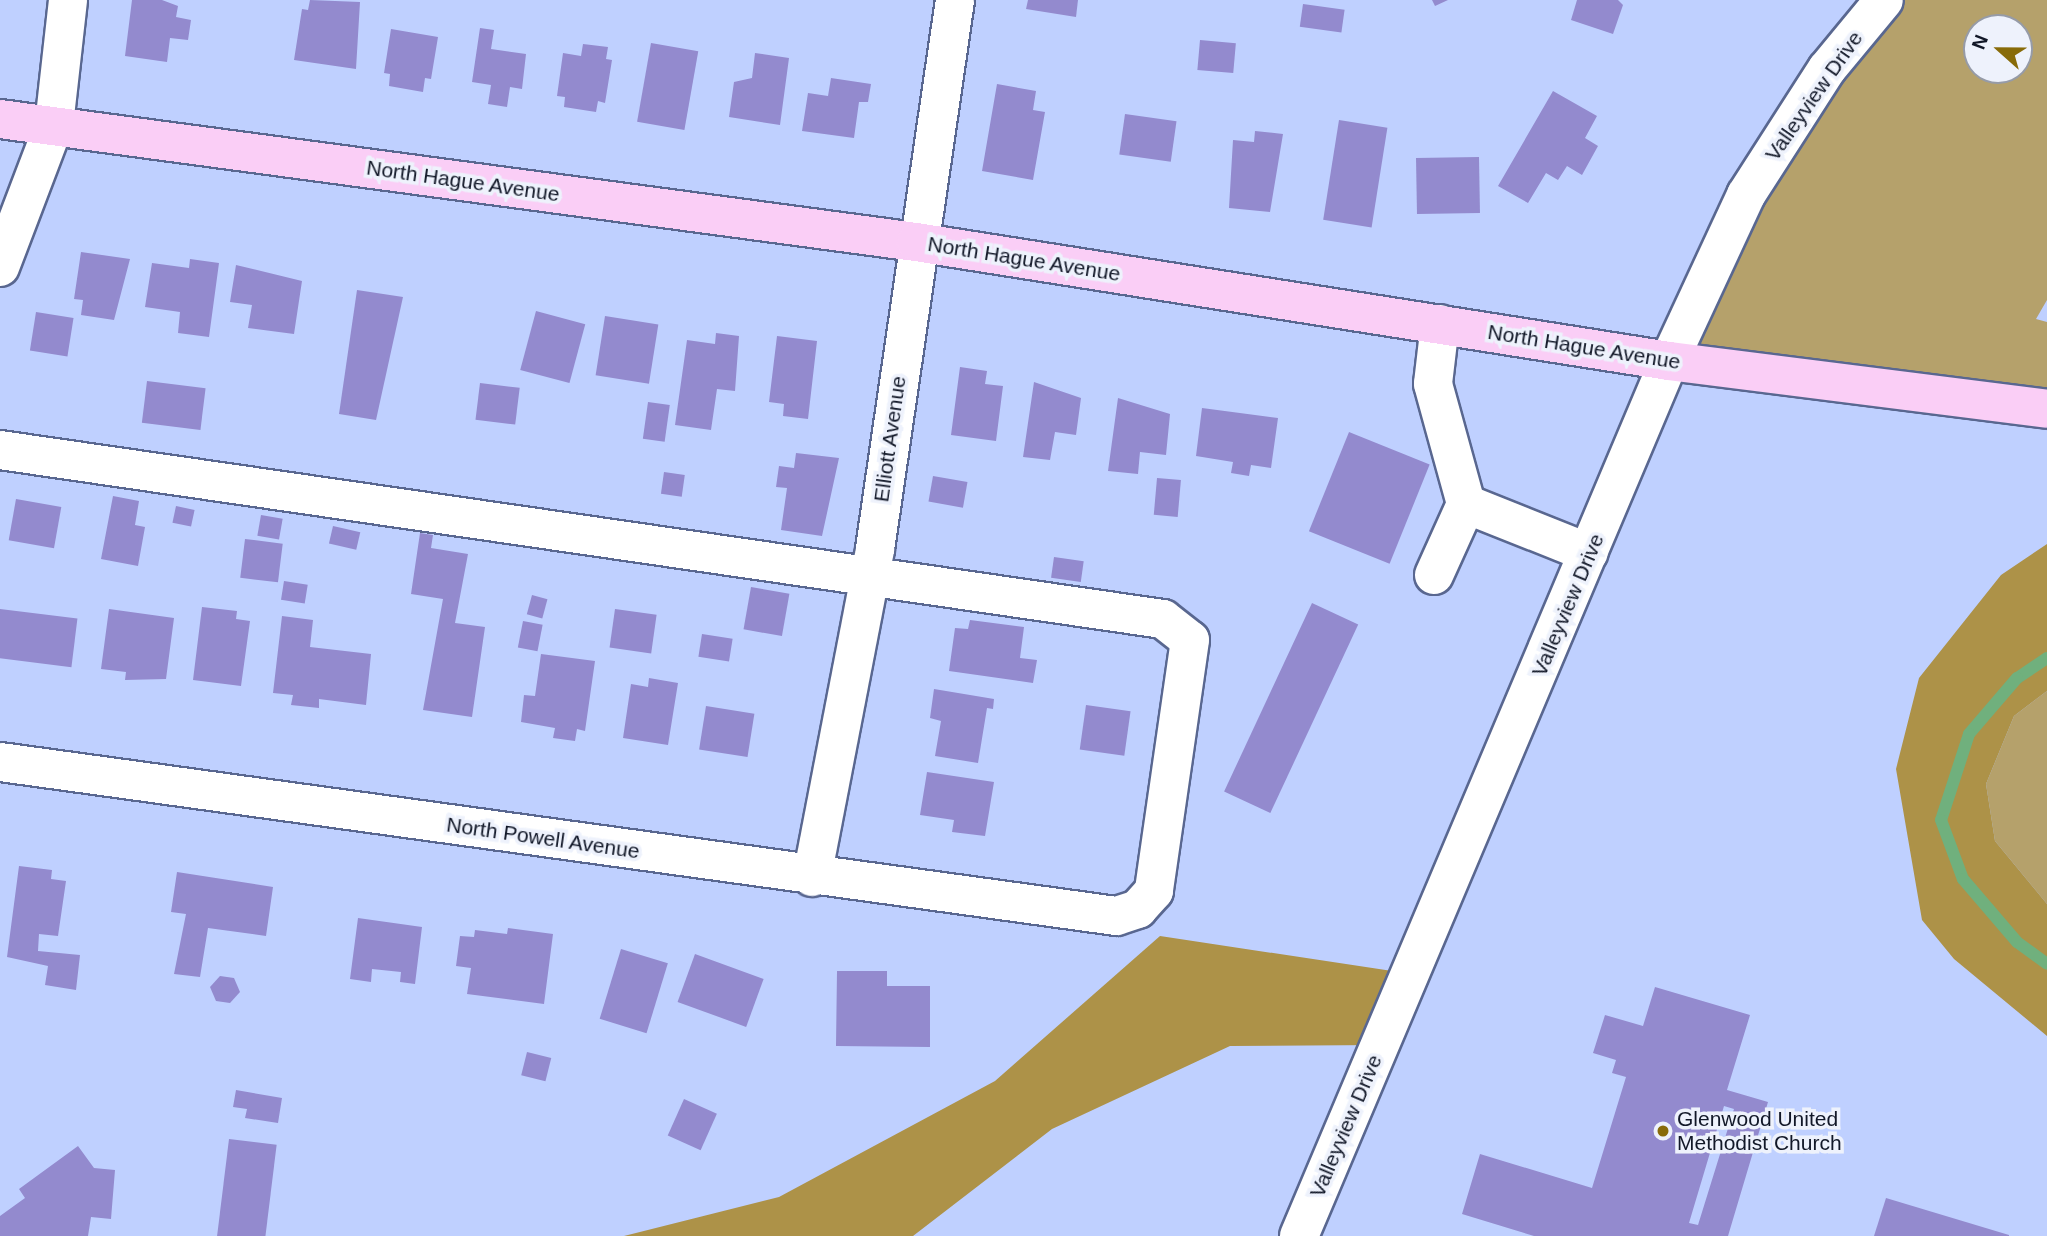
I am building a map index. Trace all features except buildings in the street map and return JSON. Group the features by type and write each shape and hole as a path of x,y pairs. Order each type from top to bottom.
{"main road":[{"name":"North Hague Avenue","path":"0,119 916,242 1669,361 2047,409"}],"street":[{"path":"0,267 54,125 68,0"},
{"name":"Elliott Avenue","path":"812,877 869,576 916,242 955,0"},
{"name":"Valleyview Drive","path":"1299,1236 1669,361 1746,195 1828,69 1884,0"},
{"path":"1434,575 1466,504 1433,384 1440,324"},
{"path":"0,450 869,576"},
{"path":"1466,504 1589,553"},
{"name":"North Powell Avenue","path":"0,762 1086,916 1138,909 1154,891 1190,639 1163,619 869,576"}],"shaded area":[{"path":"1884,0 2047,0 2047,300 2036,319 2047,322 2047,409 1669,361"},
{"path":"2047,544 2047,691 2014,716 1986,784 1995,841 2047,904 2047,1036 1954,959 1922,920 1896,769 1919,678 2001,575"},
{"path":"2047,691 2047,904 1995,841 1986,784 2014,716"},
{"path":"1160,936 1412,974 1380,1045 1230,1046 1052,1129 913,1236 624,1236 779,1197 995,1081"}],"waterway":[{"path":"2047,658 2017,678 1969,734 1941,820 1963,879 2017,942 2047,964"}],"place":[{"name":"Glenwood United Methodist Church","path":"1663,1131"}]}
